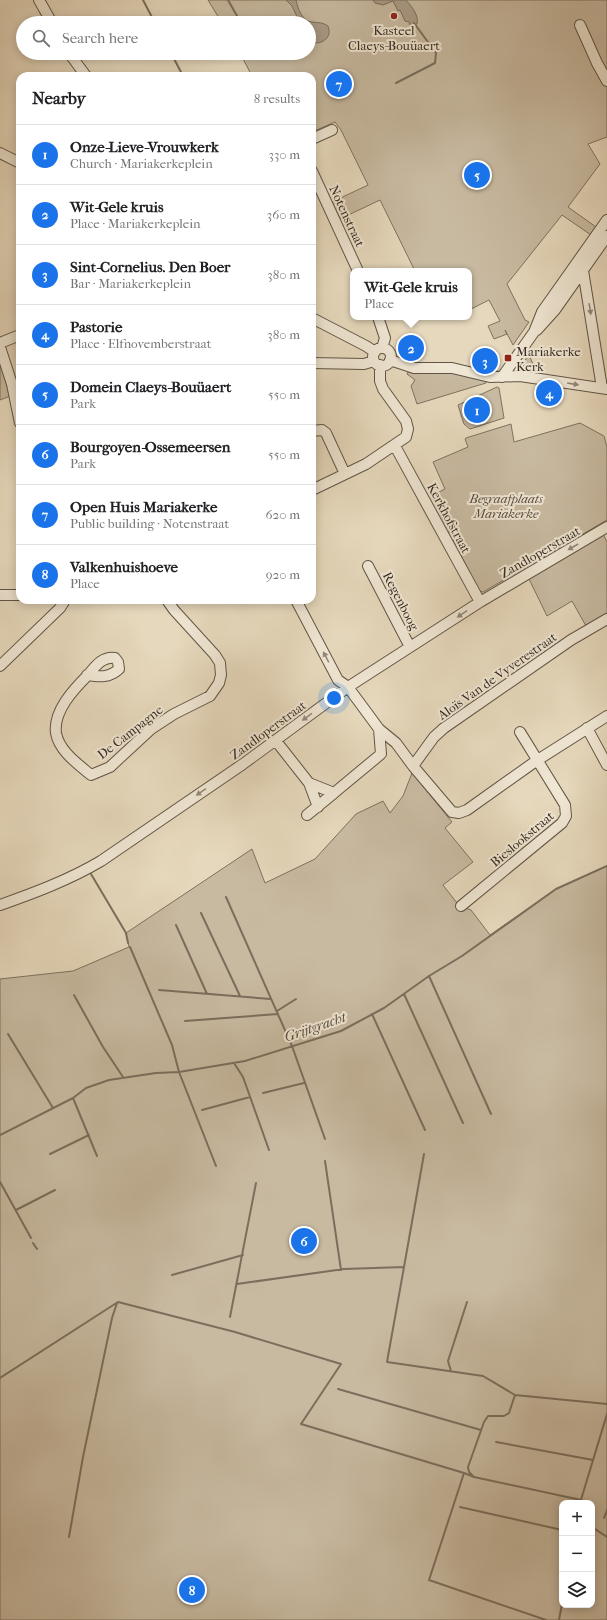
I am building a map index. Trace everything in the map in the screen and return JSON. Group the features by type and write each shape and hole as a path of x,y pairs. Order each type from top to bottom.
{"street":[{"path":"39,0 48,16"},
{"path":"580,25 607,81"},
{"path":"74,60 83,72"},
{"path":"316,137 332,130"},
{"path":"0,153 16,162"},
{"name":"Notenstraat","path":"316,180 357,268"},
{"path":"534,332 542,312 607,220"},
{"path":"502,377 534,332 556,310 603,245 607,236"},
{"path":"316,320 366,346 380,357 414,368 452,368 490,377 520,376 605,389 584,271 580,258"},
{"path":"316,488 366,464 395,446 406,437 408,429 407,419 383,389 380,381 380,357 385,338 379,320"},
{"path":"0,343 16,337"},
{"path":"0,347 16,384"},
{"path":"316,363 364,364 380,357"},
{"path":"316,431 322,430 326,433 346,474"},
{"name":"Kerkhofstraat","path":"395,446 480,602"},
{"name":"Zandloperstraat","path":"0,905 28,895 101,862 276,741 348,687 480,602 607,527"},
{"name":"Regenboog","path":"368,566 410,647"},
{"path":"0,595 16,595"},
{"path":"0,666 62,604"},
{"name":"De Campagne","path":"87,675 70,693 57,720 56,731 60,743 66,751 91,775 110,767 151,729 174,714 210,696 219,683 221,669 220,663 215,655 170,604"},
{"path":"298,604 338,680 348,687 379,729 396,743 444,805 452,812 459,813 467,810 536,761 607,716"},
{"name":"Aloïs Van de Vyverestraat","path":"413,766 434,737 444,728 571,640 607,619"},
{"path":"587,728 607,765"},
{"path":"379,729 381,754"},
{"path":"520,732 536,761"},
{"path":"276,741 309,783 318,807"},
{"path":"307,815 396,743"},
{"name":"Bieslookstraat","path":"461,906 565,820 565,805 536,761"},
{"path":"309,783 334,793"}],"green space":[{"path":"208,0 607,0 607,137 588,144 600,164 568,207 596,227 591,235 562,215 507,284 525,320 529,322 513,345 505,330 507,334 494,339 488,326 500,321 489,300 472,308 472,268 414,268 380,200 340,219 332,202 368,185 341,130 335,122 316,130 316,72 250,72 244,60 316,60 316,16 218,16"},
{"path":"529,355 537,373 527,371 522,364"},
{"path":"0,360 10,396 0,400"},
{"path":"408,372 454,373 486,380 486,383 417,404 411,386 415,380 407,374"},
{"path":"497,387 499,388 504,418 470,429 464,424 458,405"},
{"name":"Begraafplaats Mariakerke","path":"580,423 604,436 607,447 607,520 483,592 479,591 431,496 445,489 433,462 468,447 466,438 511,424 514,442"},
{"path":"603,534 607,542 607,613 586,626 572,601 547,616 528,577"},
{"path":"412,773 452,822 445,828 473,862 443,885 457,903 456,905 471,910 490,935 556,889 607,866 607,1620 0,1620 0,979 73,971 129,947 126,933 252,849 265,883 315,859 356,814 383,801 390,813 403,796"}],"shaded area":[{"path":"286,0 296,0 299,11 302,16 297,16 292,6"},
{"path":"373,0 406,0 416,14 417,24 409,28 409,22 405,21 400,10 398,11 393,1 383,5 375,3"},
{"path":"316,22 328,26 329,30 327,38 319,43 316,43"}],"waterway":[{"path":"143,0 151,16"},
{"path":"228,0 237,16"},
{"path":"396,83 435,63 436,53 414,23"},
{"path":"175,60 181,72"},
{"name":"Grijtgracht","path":"0,1135 73,1098 86,1088 109,1080 156,1073 179,1072 245,1061 341,1031 384,1008 429,976 462,956 556,889 607,866"},
{"path":"91,874 126,933 128,943"},
{"path":"226,897 292,1046 325,1139"},
{"path":"201,913 240,996"},
{"path":"176,925 207,994"},
{"path":"130,947 172,1045 179,1072 216,1166"},
{"path":"429,976 491,1114"},
{"path":"159,990 271,999"},
{"path":"404,994 463,1123"},
{"path":"74,995 103,1047 123,1077"},
{"path":"277,1011 296,999"},
{"path":"185,1021 278,1014"},
{"path":"372,1014 425,1130"},
{"path":"8,1034 53,1108"},
{"path":"234,1063 243,1077 269,1150"},
{"path":"263,1093 304,1083"},
{"path":"202,1110 250,1097"},
{"path":"73,1098 97,1156"},
{"path":"50,1154 89,1135"},
{"path":"404,1267 424,1154"},
{"path":"325,1161 341,1270"},
{"path":"0,1182 31,1238"},
{"path":"230,1317 256,1183"},
{"path":"16,1210 55,1190"},
{"path":"33,1243 37,1249"},
{"path":"172,1275 243,1255"},
{"path":"237,1284 344,1269 404,1267 387,1362 483,1376 515,1395 607,1404"},
{"path":"0,1378 118,1302 235,1332 341,1364 301,1424 464,1473 429,1580 546,1620"},
{"path":"451,1371 448,1361 467,1302"},
{"path":"69,1537 83,1457 112,1318 117,1303"},
{"path":"338,1389 481,1430"},
{"path":"473,1476 469,1472 468,1467 484,1422 488,1416 504,1416 509,1413 515,1395"},
{"path":"581,1500 607,1414"},
{"path":"496,1442 593,1460"},
{"path":"464,1473 474,1477 581,1500"},
{"path":"460,1507 559,1529"},
{"path":"604,1518 607,1510"},
{"path":"595,1529 607,1537"},
{"path":"559,1620 561,1608"}],"place":[{"name":"Kasteel Claeys-Bouüaert","path":"394,16"},
{"name":"Open Huis Mariakerke","path":"339,84"},
{"name":"Domein Claeys-Bouüaert","path":"477,175"},
{"name":"Wit-Gele kruis","path":"411,348"},
{"name":"Mariakerke Kerk","path":"508,358"},
{"name":"Sint-Cornelius. Den Boer","path":"485,361"},
{"name":"Pastorie","path":"549,393"},
{"name":"Onze-Lieve-Vrouwkerk","path":"477,410"},
{"name":"Bourgoyen-Ossemeersen","path":"304,1241"},
{"name":"Valkenhuishoeve","path":"192,1590"}]}
